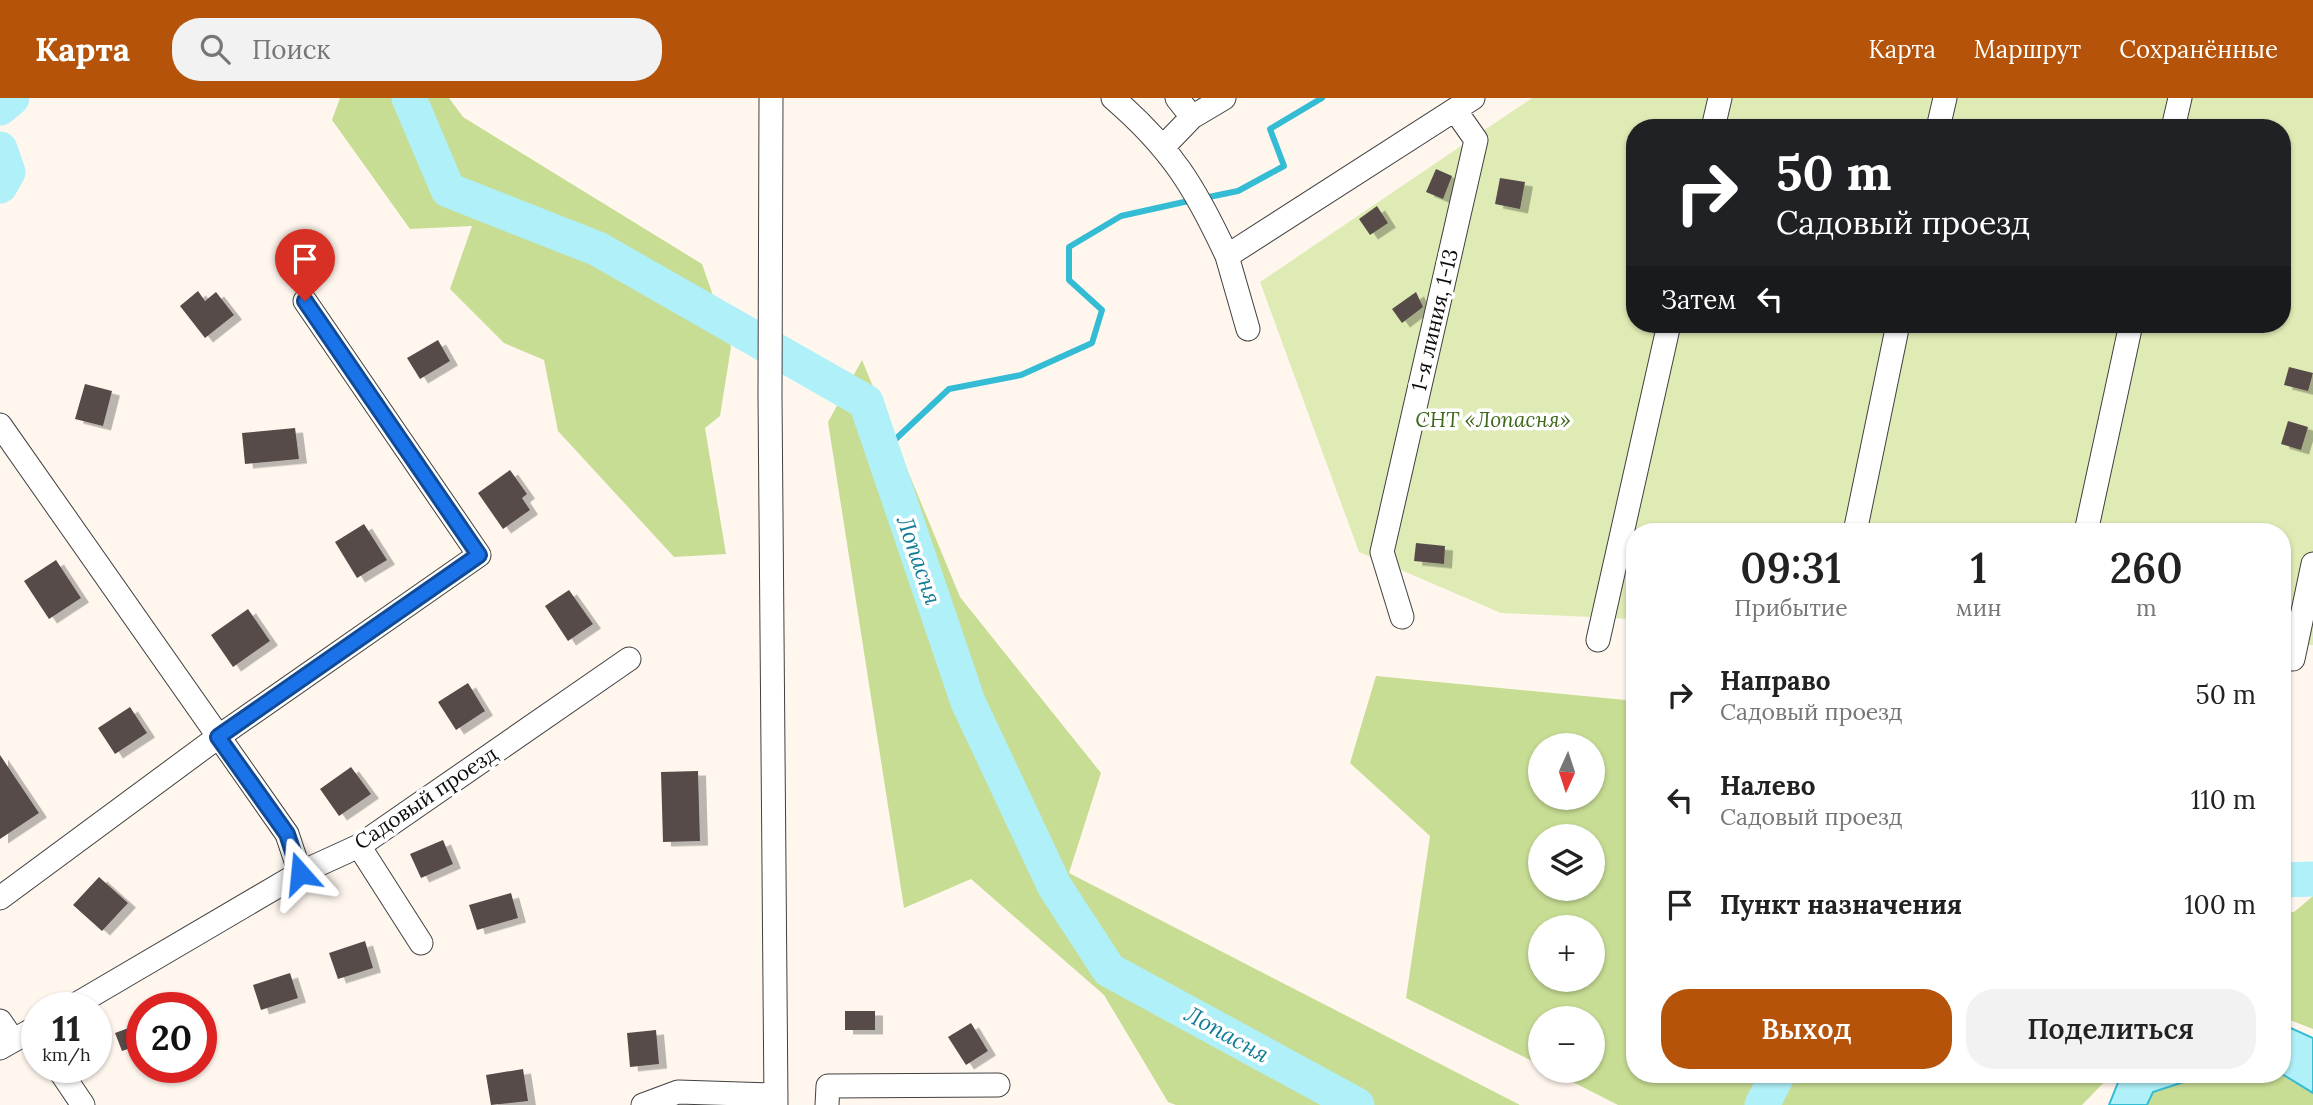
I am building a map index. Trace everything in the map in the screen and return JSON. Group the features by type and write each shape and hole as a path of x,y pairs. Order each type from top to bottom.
{"street":[{"path":"643,1105 678,1092 776,1100 770,396 771,98"},
{"path":"1113,98 1170,153 1212,223 1227,256 1248,329"},
{"path":"1177,98 1192,117"},
{"path":"1170,153 1192,117 1224,98"},
{"path":"1715,119 1720,98"},
{"path":"1940,119 1945,98"},
{"path":"2175,119 2180,98"},
{"path":"1227,256 1464,104"},
{"name":"1-я линия, 1-13","path":"1402,617 1382,552 1476,141 1464,104"},
{"path":"0,898 218,737 479,555 305,301"},
{"path":"1598,640 1667,333"},
{"path":"1857,523 1896,333"},
{"path":"2088,523 2129,333"},
{"path":"0,425 287,834 300,873"},
{"path":"2293,659 2313,564"},
{"name":"Садовый проезд","path":"97,992 300,873 359,846 629,659"},
{"path":"359,846 421,943"},
{"path":"0,1021 21,1034"},
{"path":"68,1083 83,1105"},
{"path":"827,1105 828,1086 998,1085"}],"green space":[{"path":"340,98 449,98 463,117 702,264 731,347 720,416 705,428 726,554 674,557 558,431 544,360 504,343 450,289 472,226 410,229 332,120"},
{"name":"СНТ «Лопасня»","path":"1532,98 2313,98 2313,645 2291,645 2291,523 1626,523 1626,619 1501,613 1359,552 1260,282"},
{"path":"862,360 960,597 1101,773 1069,873 1520,1105 1176,1105 1168,1102 1104,995 971,879 904,908 828,422"},
{"path":"1376,676 1626,700 1626,1083 2103,1083 2082,1105 1618,1105 1575,1083 1605,1083 1605,1006 1528,1006 1528,1059 1406,998 1430,836 1350,763"},
{"path":"2313,896 2313,1029 2291,1020 2291,912"},
{"path":"2291,1080 2313,1093 2313,1105 2147,1105 2153,1092 2181,1083 2291,1083"}],"water":[{"path":"2291,1028 2313,1038 2313,1093 2291,1080"},
{"path":"2118,1083 2181,1083 2153,1092 2147,1105 2109,1105"}],"building":[{"path":"1436,169 1452,176 1443,199 1426,192"},
{"path":"1500,178 1525,182 1520,209 1495,204"},
{"path":"1377,206 1388,223 1370,235 1359,219"},
{"path":"198,291 205,301 216,292 234,315 205,338 180,306"},
{"path":"1416,292 1423,307 1402,323 1392,309"},
{"path":"438,340 450,361 420,379 407,358"},
{"path":"2289,367 2313,373 2308,391 2284,385"},
{"path":"85,384 112,391 103,426 75,419"},
{"path":"2288,421 2308,427 2301,450 2281,444"},
{"path":"295,428 299,459 245,464 242,433"},
{"path":"510,470 527,494 522,498 530,510 503,529 478,493"},
{"path":"364,524 387,560 357,578 335,542"},
{"path":"1416,543 1445,546 1444,564 1414,561"},
{"path":"56,560 81,598 49,619 24,581"},
{"path":"569,590 593,624 568,641 545,606"},
{"path":"248,609 270,641 233,667 211,635"},
{"path":"468,683 485,711 456,730 438,702"},
{"path":"130,707 147,733 115,754 98,728"},
{"path":"0,755 39,813 0,839"},
{"path":"351,767 371,794 339,816 320,789"},
{"path":"698,771 700,841 663,842 661,772"},
{"path":"443,840 453,864 421,878 410,854"},
{"path":"99,877 128,903 102,931 73,905"},
{"path":"511,893 518,918 477,930 469,905"},
{"path":"365,941 373,968 338,979 329,953"},
{"path":"290,973 298,998 261,1010 253,985"},
{"path":"845,1011 875,1011 875,1030 845,1030"},
{"path":"971,1023 988,1051 966,1065 948,1037"},
{"path":"126,1029 126,1050 122,1051 115,1033"},
{"path":"656,1030 659,1064 630,1067 627,1033"},
{"path":"523,1069 528,1101 491,1105 486,1075"}],"waterway":[{"name":"Лопасня","path":"0,108 12,98"},
{"name":"Лопасня","path":"409,98 448,190 598,249 866,402 968,702 1055,887 1109,970 1357,1105"},
{"path":"1204,198 1238,191 1284,166 1270,129 1322,98"},
{"name":"Лопасня","path":"0,149 8,172 0,186"},
{"path":"883,451 949,389 1021,375 1092,343 1102,310 1069,280 1069,247 1121,216 1193,200"},
{"name":"Лопасня","path":"2291,880 2313,879"},
{"name":"Лопасня","path":"1762,1105 1773,1083"}],"route":[{"path":"300,873 287,834 218,737 479,555 305,301"}]}
